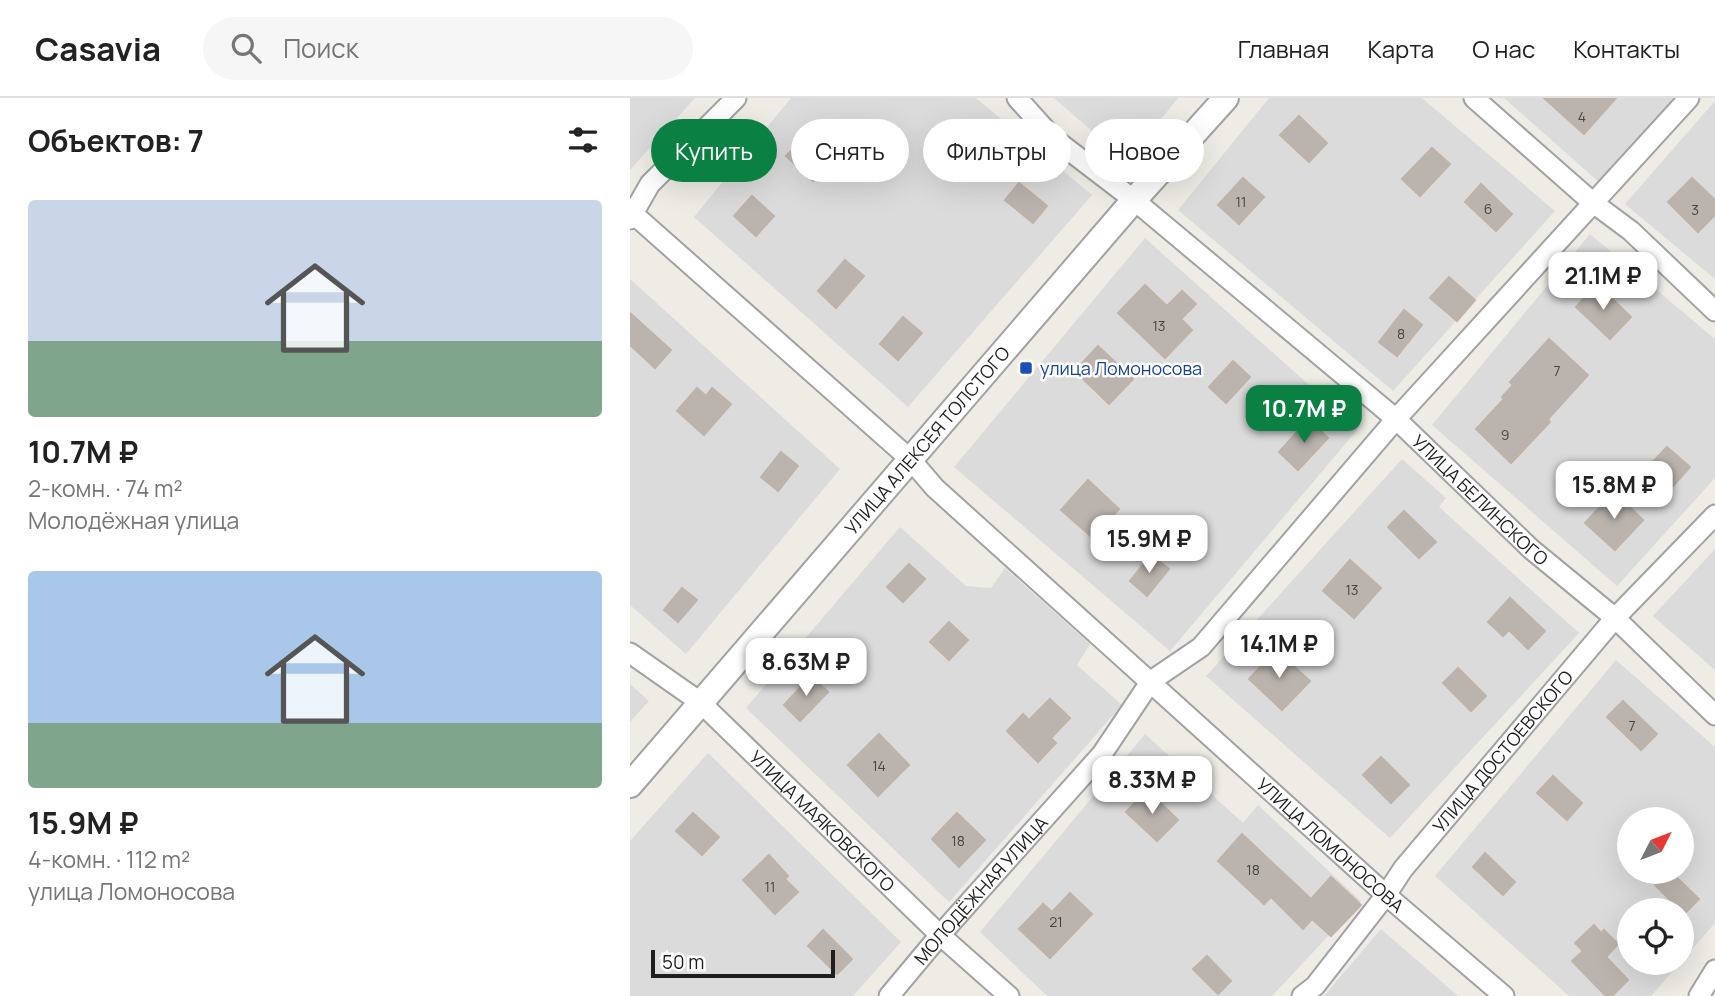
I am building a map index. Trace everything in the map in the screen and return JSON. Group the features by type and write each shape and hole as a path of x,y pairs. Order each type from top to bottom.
{"street":[{"path":"631,215 649,184 736,98"},
{"name":"УЛИЦА БЕЛИНСКОГО","path":"1017,98 1053,138 1134,200 1396,419 1531,549 1615,618 1715,715"},
{"name":"УЛИЦА АЛЕКСЕЯ ТОЛСТОГО","path":"630,785 1134,200 1226,98"},
{"path":"1474,98 1592,202 1631,231 1715,312"},
{"name":"МОЛОДЁЖНАЯ УЛИЦА","path":"889,996 1102,754 1151,681 1201,647 1396,419 1689,98"},
{"name":"УЛИЦА ЛОМОНОСОВА","path":"631,215 911,460 935,488 1386,895 1504,996"},
{"name":"УЛИЦА ДОСТОЕВСКОГО","path":"1302,996 1315,986 1403,869 1615,618 1715,515"},
{"name":"УЛИЦА МАЯКОВСКОГО","path":"630,653 700,702 940,935 1009,996"},
{"path":"1699,996 1715,970"}],"shaded area":[{"path":"630,98 695,98 676,119 651,119 651,147 630,170"},
{"path":"791,98 976,98 1001,119 923,119 923,182 1071,182 1071,177 1092,195 908,407 694,217 723,182 777,182 777,119 774,119"},
{"path":"1054,98 1178,98 1161,119 1085,119 1085,125"},
{"path":"1269,98 1422,98 1555,211 1393,391 1178,210 1201,182 1204,182 1204,178"},
{"path":"1504,98 1674,98 1601,184"},
{"path":"1715,101 1715,279 1625,204"},
{"path":"1590,234 1715,339 1715,478 1617,586 1432,425"},
{"path":"1145,238 1358,429 1170,651 954,467"},
{"path":"630,279 840,469 686,654 630,605"},
{"path":"1402,459 1446,498 1439,507 1579,633 1390,838 1206,676"},
{"path":"900,527 966,586 991,588 1005,568 1090,644 1077,665 1122,705 949,902 746,708"},
{"path":"1715,549 1715,670 1653,616"},
{"path":"1616,660 1715,747 1715,923 1694,947 1694,898 1617,898 1617,975 1669,975 1651,996 1569,996 1435,876"},
{"path":"630,684 649,701 630,722"},
{"path":"1145,734 1243,823 1258,805 1361,901 1272,996 1047,996 980,932"},
{"path":"708,753 901,942 853,996 630,996 630,841"},
{"path":"1381,929 1458,996 1324,996"}],"building":[{"path":"1544,98 1616,98 1584,134"},
{"path":"1299,116 1327,143 1309,162 1280,135"},
{"path":"1432,148 1450,164 1420,196 1402,179"},
{"path":"1243,178 1264,197 1239,224 1218,205"},
{"path":"1692,178 1715,200 1715,215 1698,232 1668,202"},
{"path":"1019,183 1047,206 1033,223 1005,200"},
{"path":"1481,184 1512,214 1496,231 1465,202"},
{"path":"752,196 774,216 756,236 734,216"},
{"path":"845,260 864,276 836,308 818,291"},
{"path":"1449,277 1475,300 1457,321 1430,298"},
{"path":"1597,284 1631,317 1610,339 1576,307"},
{"path":"1145,285 1167,306 1182,291 1196,304 1181,319 1192,330 1165,358 1118,313"},
{"path":"1404,310 1422,325 1397,356 1379,342"},
{"path":"630,313 671,350 655,368 630,345"},
{"path":"903,317 922,333 898,360 880,344"},
{"path":"1549,339 1588,375 1548,419 1550,422 1511,463 1476,429 1504,399 1502,397 1513,385 1510,382"},
{"path":"1098,346 1133,379 1109,404 1075,371"},
{"path":"1233,361 1250,377 1226,403 1209,387"},
{"path":"697,388 706,396 712,388 731,404 704,435 677,411"},
{"path":"1309,419 1328,438 1298,470 1279,452"},
{"path":"1667,447 1690,467 1673,486 1650,465"},
{"path":"781,452 798,466 778,491 761,477"},
{"path":"1088,480 1119,509 1093,538 1061,510"},
{"path":"1614,492 1643,520 1615,550 1585,523"},
{"path":"1404,511 1436,542 1419,558 1388,527"},
{"path":"1151,555 1169,569 1147,596 1130,581"},
{"path":"1350,560 1381,588 1354,618 1323,591"},
{"path":"909,564 925,579 903,602 887,587"},
{"path":"682,588 697,600 678,622 664,610"},
{"path":"1510,598 1545,631 1528,649 1509,630 1503,636 1488,622"},
{"path":"949,622 968,640 949,660 930,642"},
{"path":"1276,650 1310,681 1282,710 1249,679"},
{"path":"1458,668 1486,696 1471,711 1443,683"},
{"path":"811,676 828,692 800,721 784,705"},
{"path":"1050,699 1070,718 1051,738 1056,743 1038,762 1007,731 1023,714 1029,720"},
{"path":"1623,701 1657,734 1641,750 1607,717"},
{"path":"879,734 909,765 878,796 848,765"},
{"path":"1381,757 1409,785 1391,803 1363,775"},
{"path":"1553,776 1582,803 1567,820 1537,793"},
{"path":"1147,790 1178,820 1157,841 1126,812"},
{"path":"693,813 719,837 702,855 676,831"},
{"path":"957,813 985,840 959,867 932,839"},
{"path":"1242,834 1311,899 1331,877 1361,905 1331,936 1312,919 1303,929 1271,897 1264,904 1218,861"},
{"path":"1485,853 1515,882 1503,895 1473,867"},
{"path":"769,855 788,876 785,879 798,892 775,914 743,880"},
{"path":"1683,884 1699,899 1694,904 1694,898 1668,898 1655,885"},
{"path":"1070,893 1092,914 1050,958 1019,929 1043,904 1052,912"},
{"path":"1594,925 1601,933 1604,930 1617,943 1606,957 1617,968 1617,975 1623,975 1628,980 1612,996 1606,996 1572,961 1583,951 1575,943"},
{"path":"823,930 852,959 837,974 808,946"},
{"path":"1207,956 1231,981 1218,994 1193,969"}],"place":[{"name":"улица Ломоносова","path":"1026,368"}]}
